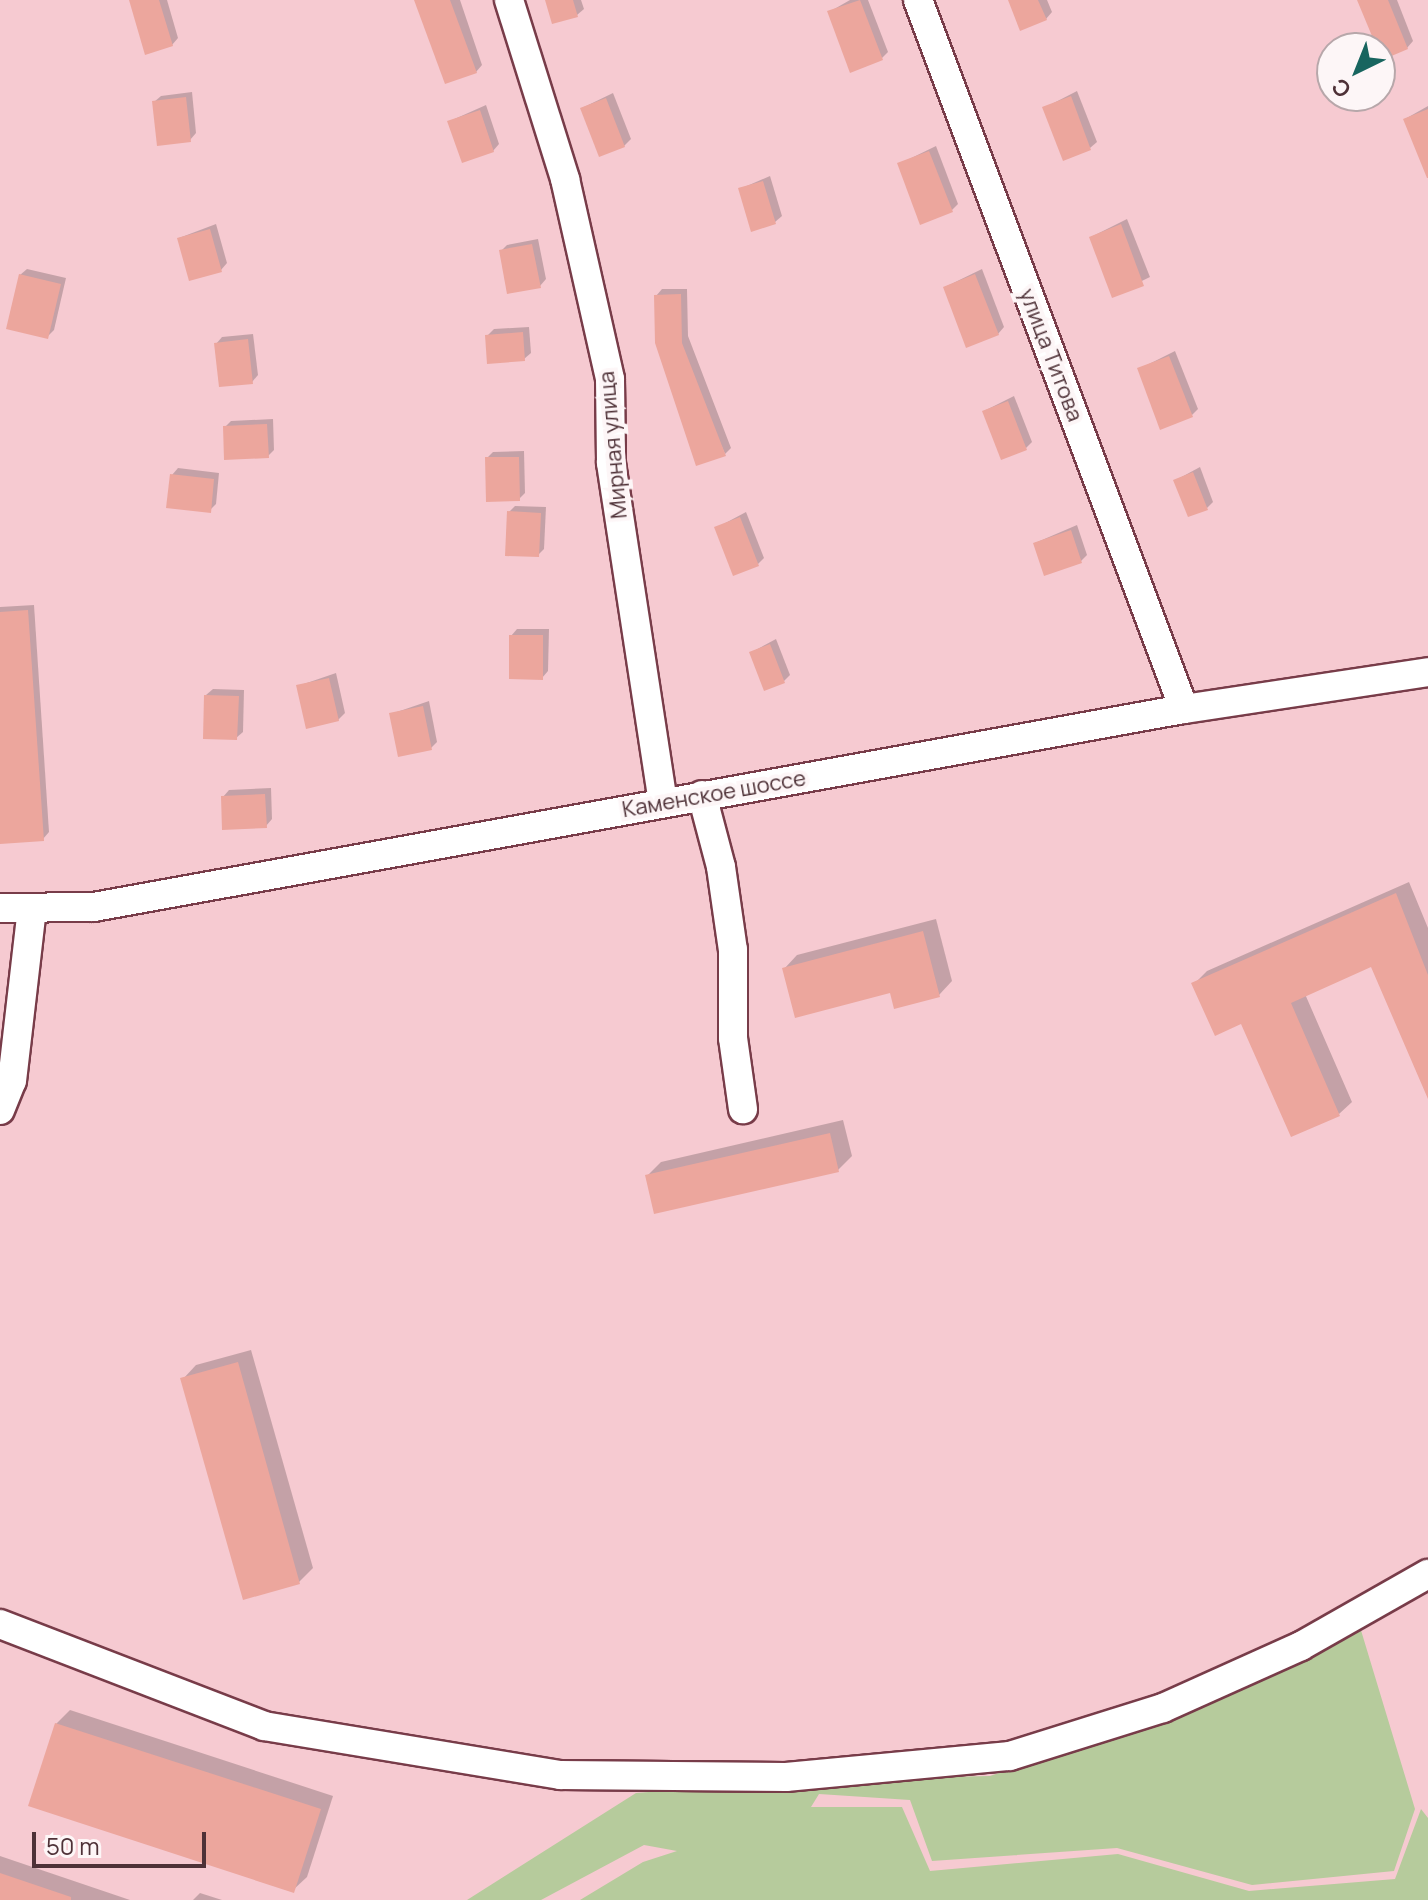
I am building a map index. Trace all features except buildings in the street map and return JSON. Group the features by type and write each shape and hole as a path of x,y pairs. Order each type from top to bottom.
{"street":[{"name":"Мирная улица","path":"509,0 565,179 610,379 611,463 663,803"},
{"name":"улица Титова","path":"918,0 1184,709"},
{"name":"Каменское шоссе","path":"0,908 94,907 1184,709 1428,672"},
{"path":"702,795 721,867 733,950 733,1038 743,1109"},
{"path":"0,1110 12,1081 32,908"},
{"path":"0,1624 264,1726 560,1775 786,1777 1010,1756 1163,1708 1301,1646 1428,1574"}],"green space":[{"path":"1360,1627 1415,1809 1394,1871 1252,1885 1117,1848 932,1861 910,1800 819,1794 811,1807 902,1807 930,1871 1118,1854 1249,1891 1395,1879 1421,1809 1428,1818 1428,1900 580,1900 643,1862 677,1851 644,1845 541,1900 467,1900 636,1793 798,1780 990,1776 1190,1709"}]}
